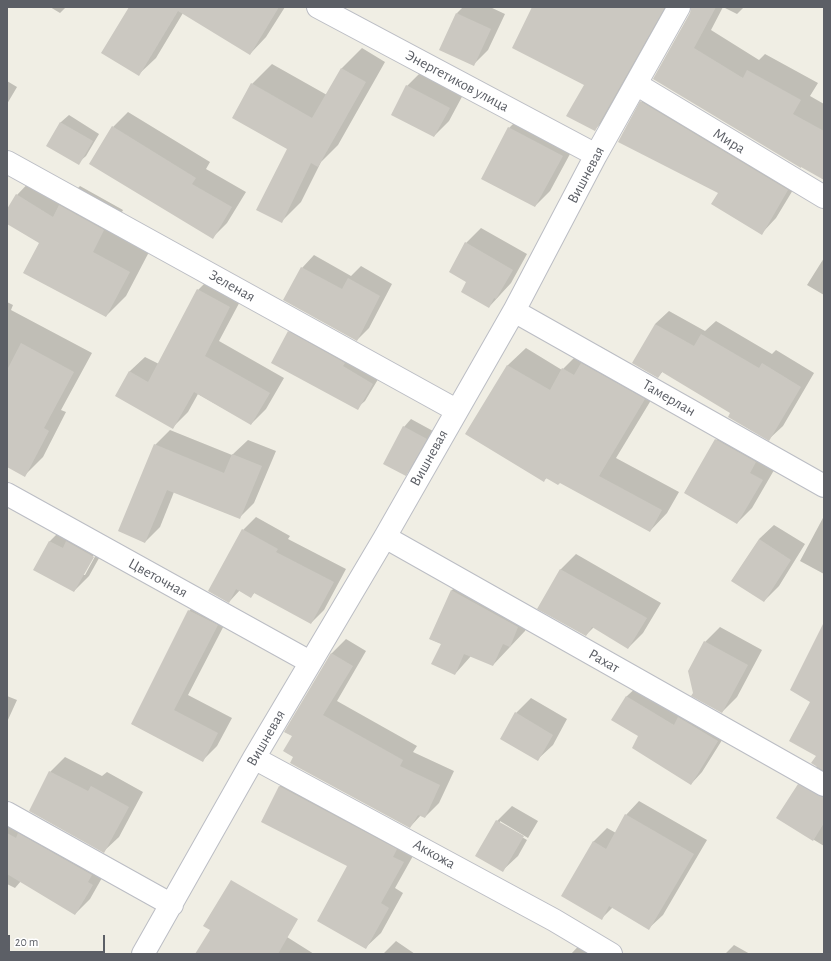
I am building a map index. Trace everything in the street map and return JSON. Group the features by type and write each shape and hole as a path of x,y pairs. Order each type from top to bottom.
{"street":[{"name":"Энергетиков улица","path":"318,7 596,155"},
{"name":"Вишневая","path":"146,953 254,758 384,537 514,311 596,155 679,7"},
{"name":"Мира","path":"636,84 824,197"},
{"name":"Зеленая","path":"7,162 456,410"},
{"name":"Тамерлан","path":"514,311 824,486"},
{"name":"Цветочная","path":"7,494 310,662"},
{"name":"Рахат","path":"384,537 824,785"},
{"name":"Аккожа","path":"254,758 554,920 611,954"},
{"path":"7,813 172,904"}],"building":[{"path":"129,7 279,7 250,55 178,11 139,76 101,53"},
{"path":"532,7 665,7 595,131 566,116 584,85 512,48"},
{"path":"691,7 716,7 694,48 743,78 747,70 801,100 793,114 824,131 824,180 801,168 653,79 690,13"},
{"path":"456,13 491,29 474,66 439,50"},
{"path":"341,68 366,82 318,167 311,163 282,223 256,210 287,149 232,118 251,83 312,118"},
{"path":"406,85 450,108 434,137 391,115"},
{"path":"640,101 788,190 762,235 711,204 718,193 618,142"},
{"path":"60,122 93,141 79,165 46,146"},
{"path":"112,126 196,178 192,184 232,207 213,239 89,164"},
{"path":"508,127 563,156 535,207 481,179"},
{"path":"16,194 53,217 59,205 104,230 93,252 130,272 106,317 23,273 39,243 7,224 7,209"},
{"path":"465,242 513,270 489,308 461,292 466,282 449,272"},
{"path":"301,267 342,289 348,278 380,296 357,341 283,300"},
{"path":"197,289 230,307 205,356 270,393 251,425 194,392 173,429 115,396 129,371 148,382"},
{"path":"655,324 694,346 701,334 759,368 762,363 801,387 769,441 728,417 730,413 662,372 658,378 632,363"},
{"path":"288,331 345,363 343,366 373,384 358,410 271,363"},
{"path":"21,343 74,372 44,428 49,431 25,477 7,467 7,370"},
{"path":"581,363 645,399 599,476 662,510 650,532 560,483 558,485 546,478 544,482 465,434 507,365 550,390 562,368 574,375"},
{"path":"403,426 427,439 406,476 383,464"},
{"path":"715,439 756,462 750,473 763,480 737,524 684,493"},
{"path":"154,444 224,473 232,454 262,466 240,519 167,490 145,543 118,531"},
{"path":"242,529 278,549 276,552 334,582 311,624 254,593 251,598 236,589 229,603 208,591"},
{"path":"759,539 791,560 764,602 731,581"},
{"path":"49,541 63,548 66,541 94,557 74,592 33,570"},
{"path":"560,569 647,618 628,649 592,627 586,636 537,609"},
{"path":"451,590 518,627 510,647 503,644 493,666 464,654 455,675 431,664 441,644 429,639"},
{"path":"188,610 218,625 174,710 218,733 203,762 131,724"},
{"path":"824,622 824,771 811,763 816,756 789,741 810,702 790,690"},
{"path":"704,641 748,665 722,713 691,696 693,693 688,671"},
{"path":"331,653 353,666 323,715 403,760 400,766 440,785 425,818 418,815 410,828 290,763 293,757 283,751 292,736 284,732"},
{"path":"626,696 674,725 678,717 718,741 691,785 632,748 638,736 611,720"},
{"path":"515,712 553,735 538,761 500,739"},
{"path":"49,771 88,791 91,786 129,807 104,853 29,811"},
{"path":"798,784 824,797 824,823 813,841 776,818"},
{"path":"279,786 397,849 393,857 404,862 381,903 389,908 366,949 317,921 347,866 261,822"},
{"path":"625,814 694,854 649,930 609,906 602,920 561,896 593,841 606,849"},
{"path":"496,820 524,836 503,872 475,856"},
{"path":"7,833 16,838 18,833 92,875 88,882 93,885 75,915 7,874"},
{"path":"231,880 298,919 278,954 195,954 210,930 203,926"}]}
